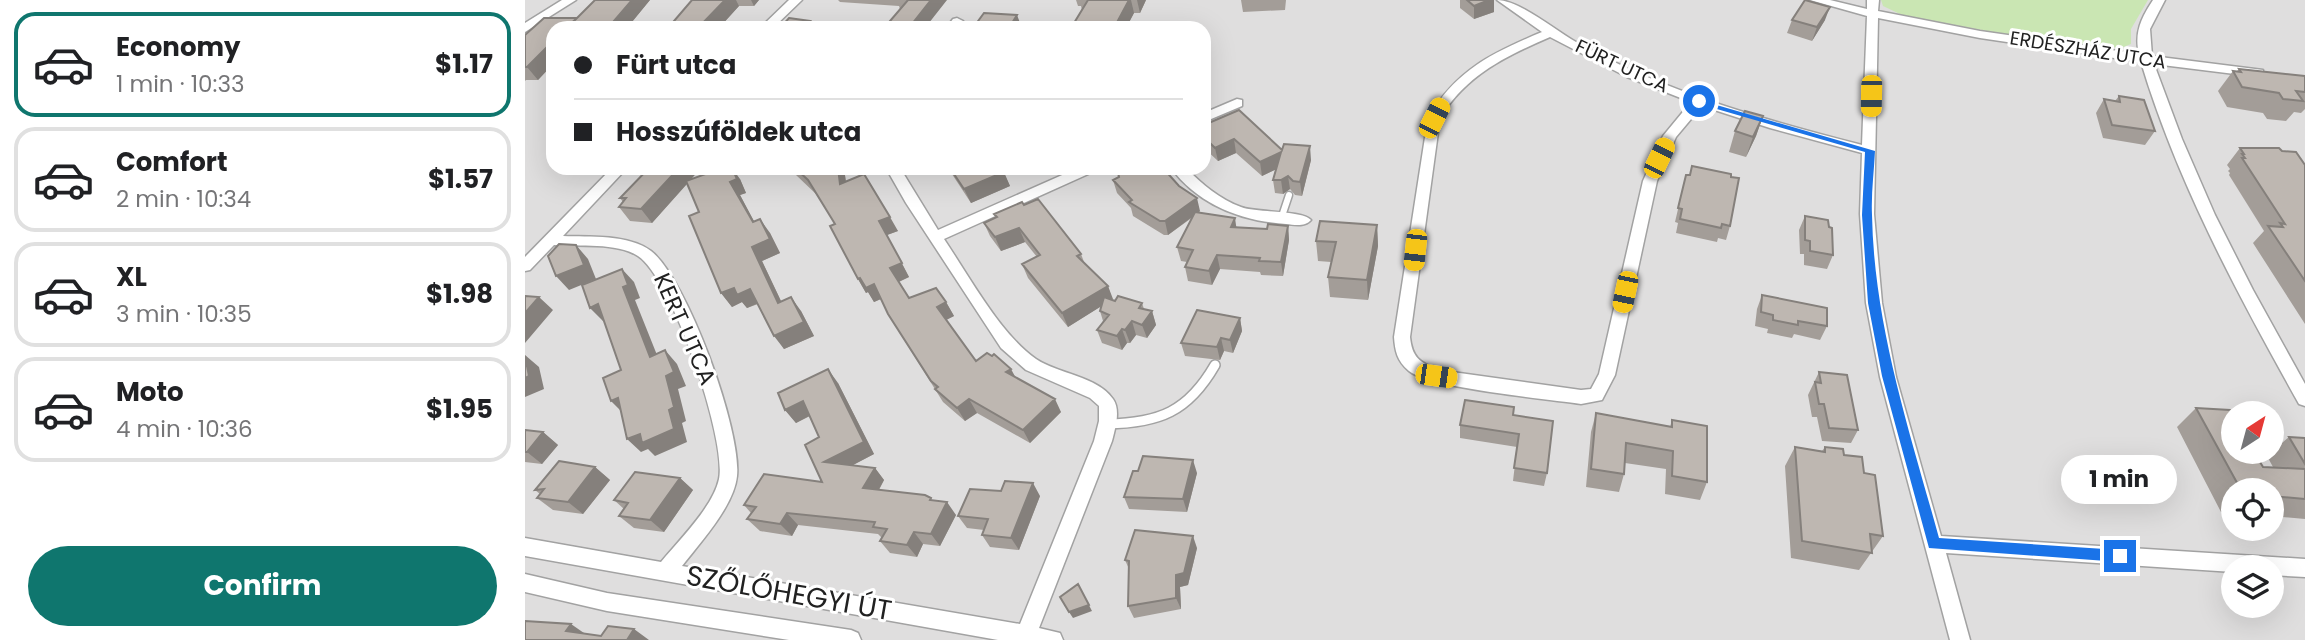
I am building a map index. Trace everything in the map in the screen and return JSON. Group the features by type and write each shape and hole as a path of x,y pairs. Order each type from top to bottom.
{"street":[{"path":"525,28 570,0"},
{"path":"774,21 796,0"},
{"name":"FÜRT UTCA","path":"1503,0 1550,33 1619,68 1699,101 1870,151"},
{"name":"ERDÉSZHÁZ UTCA","path":"1816,0 1873,7 2148,60 2279,75"},
{"path":"2159,0 2146,21 2142,36 2191,181 2263,325 2305,399"},
{"path":"1873,7 1867,215 1874,303 1888,376 1959,640"},
{"path":"1550,33 1484,62 1457,85 1441,103 1434,118 1402,337 1404,355 1423,372 1581,397 1596,395 1607,375 1650,181 1670,136 1699,101"},
{"path":"1211,115 1237,103"},
{"path":"525,266 613,175"},
{"path":"896,175 1007,344 1032,365 1103,398 1108,410 1107,424 1026,634"},
{"path":"935,237 1074,175"},
{"path":"1185,175 1204,194 1224,206 1259,217 1304,220"},
{"name":"KERT UTCA","path":"548,240 637,248 647,255 666,282 696,344 710,382 729,467 727,480 720,496 667,571"},
{"path":"1934,544 2305,568"},
{"name":"SZŐLŐHEGYI ÚT","path":"525,547 1053,640"},
{"name":"SZŐLŐHEGYI ÚT","path":"525,583 607,601 851,640"}],"lane":[{"path":"1281,219 1289,195"},
{"path":"1107,424 1137,424 1181,408 1197,394 1215,365"}],"shaded area":[{"path":"525,0 2305,0 2305,640 525,640"}],"green space":[{"path":"1881,0 2148,0 2131,29 2131,44 2121,48 2008,35 1902,15 1883,6"}],"building":[{"path":"595,0 632,0 614,21 574,21"},
{"path":"692,0 725,0 705,21 674,21"},
{"path":"908,0 931,0 914,21 890,21"},
{"path":"1088,0 1129,0 1118,21 1075,21"},
{"path":"1467,0 1489,0 1474,6"},
{"path":"1805,0 1830,7 1817,27 1792,20"},
{"path":"984,13 1017,15 1013,21 978,21"},
{"path":"544,18 577,18 574,21 546,21 546,48 527,67 525,35"},
{"path":"789,18 810,21 786,21"},
{"path":"2239,69 2305,76 2305,92 2296,91 2303,101 2283,99 2279,93 2242,87 2233,71 2241,72"},
{"path":"2119,96 2144,100 2155,131 2112,125 2104,99 2120,102"},
{"path":"1239,110 1282,150 1284,144 1310,146 1300,182 1293,181 1288,176 1273,180 1281,152 1260,162 1234,139 1215,148 1211,144 1211,122"},
{"path":"1745,111 1763,116 1753,137 1735,131"},
{"path":"2240,148 2279,148 2282,151 2296,152 2305,165 2305,281 2268,226 2283,227 2280,223 2285,224 2242,158 2245,158"},
{"path":"1692,166 1739,178 1730,226 1722,224 1721,228 1680,219 1682,209 1678,208 1686,175 1690,175"},
{"path":"642,175 673,175 641,209 619,207 626,198 620,198"},
{"path":"703,175 735,175 737,179 730,182 753,222 760,219 770,239 752,247 778,303 791,297 804,322 774,336 750,289 737,295 734,288 721,293 689,216 699,212 686,181"},
{"path":"803,175 839,175 840,184 865,175 890,217 879,221 902,263 890,268 909,298 936,288 946,302 937,307 976,361 987,353 992,356 994,354 1011,369 1006,372 1055,399 1023,430 969,399 957,408 935,389 938,387 931,381 888,314 874,284 866,288 860,278 858,279 830,226 835,224"},
{"path":"955,175 997,175 964,189"},
{"path":"1169,175 1179,186 1197,198 1165,221 1160,221 1129,202 1132,200 1113,180 1119,177"},
{"path":"1038,199 1081,254 1077,256 1108,286 1062,313 1022,264 1040,255 1019,228 995,237 984,223 997,217 994,214 1022,202 1024,205"},
{"path":"1195,212 1235,218 1231,227 1267,229 1268,224 1288,226 1281,262 1217,255 1209,271 1185,267 1193,250 1177,247"},
{"path":"1805,216 1828,220 1829,227 1832,228 1833,255 1810,251 1810,241 1805,240"},
{"path":"1320,221 1377,225 1367,280 1328,277 1336,242 1316,241"},
{"path":"559,244 576,245 584,265 556,276 548,256"},
{"path":"622,269 628,285 623,287 650,357 665,350 674,372 666,376 674,407 669,410 674,429 642,443 640,434 627,439 618,398 611,401 603,378 621,370 598,304 590,308 582,285"},
{"path":"1762,295 1827,308 1827,326 1798,321 1798,325 1773,320 1773,315 1761,312"},
{"path":"525,296 539,297 525,313"},
{"path":"1118,296 1142,303 1139,308 1152,311 1142,325 1132,321 1117,336 1097,330 1109,315 1100,311 1104,297 1115,301"},
{"path":"1197,310 1240,318 1230,340 1221,338 1217,347 1181,343"},
{"path":"525,356 529,376 525,378"},
{"path":"828,369 864,442 824,462 875,468 863,488 925,495 931,498 930,500 947,502 931,534 914,532 907,545 880,541 887,529 873,527 875,522 787,513 780,524 747,519 756,507 744,505 764,474 822,482 805,445 819,437 803,401 785,410 778,393"},
{"path":"1819,372 1847,375 1858,430 1829,428 1824,404 1819,404 1815,382 1821,383"},
{"path":"1465,400 1514,407 1513,415 1553,421 1547,473 1514,468 1519,434 1460,425"},
{"path":"2196,408 2221,409 2221,454"},
{"path":"1596,413 1672,427 1672,420 1707,426 1707,482 1672,476 1673,451 1626,443 1624,474 1591,469"},
{"path":"525,430 543,432 527,452 525,452"},
{"path":"2289,437 2305,438 2305,464"},
{"path":"1795,447 1825,452 1825,447 1843,449 1844,455 1862,457 1864,473 1875,475 1883,536 1870,534 1872,553 1802,541"},
{"path":"1143,456 1193,460 1183,499 1124,497 1133,471 1138,471"},
{"path":"559,461 595,467 568,502 537,498 544,489 535,490"},
{"path":"2227,464 2261,464 2263,467 2305,469 2305,499 2284,497 2284,478 2234,478"},
{"path":"635,472 680,478 650,520 619,516 628,503 614,500"},
{"path":"1005,481 1033,483 1011,538 982,535 988,519 958,516 970,489 1001,491"},
{"path":"1135,530 1193,536 1184,573 1176,575 1176,598 1128,606 1129,561 1125,560"},
{"path":"1078,584 1089,605 1069,612 1060,597"},
{"path":"525,621 571,624 566,631 601,636 608,626 634,629 627,640 525,640"}],"route":[{"path":"1699,101 1870,151 1867,215 1874,303 1888,376 1934,544 2120,556"}]}
